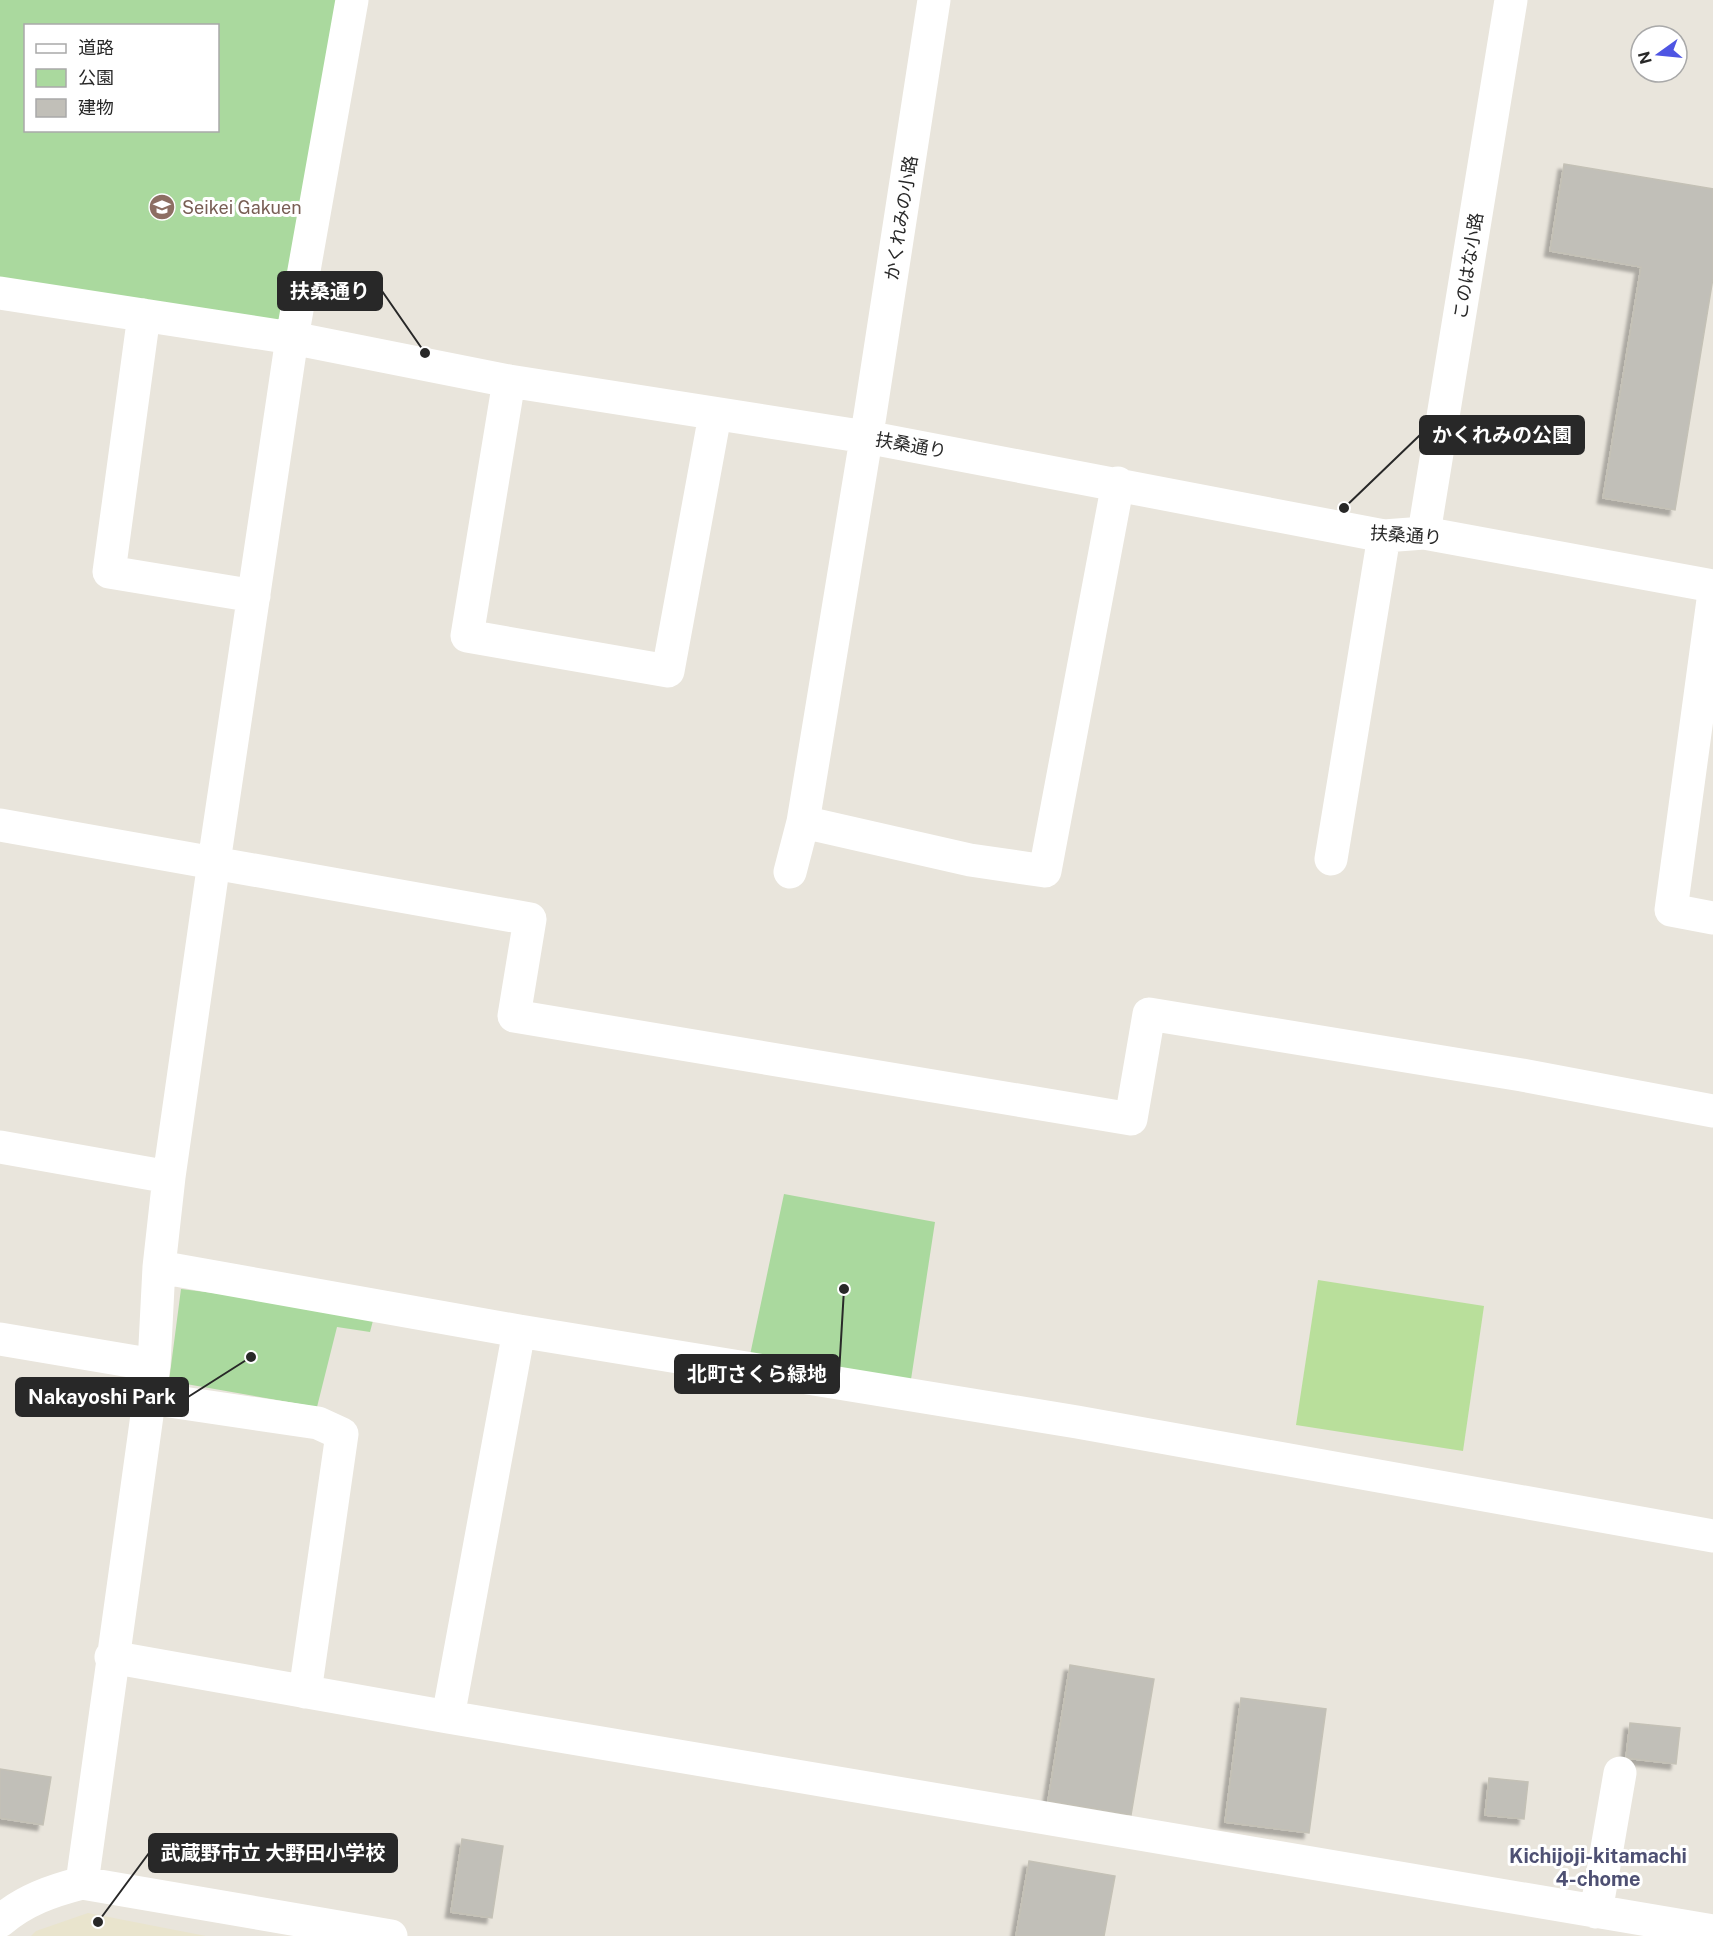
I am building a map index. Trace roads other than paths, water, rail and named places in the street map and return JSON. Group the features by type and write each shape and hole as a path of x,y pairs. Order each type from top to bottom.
{"street":[{"path":"82,1883 111,1657 154,1365 159,1267 169,1177 214,862 292,338 352,0"},
{"name":"かくれみの小路","path":"790,872 802,822 866,436 934,0"},
{"name":"このはな小路","path":"1424,533 1511,0"},
{"name":"扶桑通り","path":"0,293 292,338 509,381 715,415 866,436 1384,536 1424,533 1713,586"},
{"path":"144,315 109,572 254,596"},
{"path":"509,381 467,636 668,671 715,415"},
{"path":"802,822 970,860 1045,871 1118,483"},
{"path":"1331,859 1384,536"},
{"path":"1713,600 1671,910 1713,918"},
{"path":"0,825 530,919 514,1016 1131,1119 1149,1014 1522,1075 1713,1111"},
{"path":"0,1147 169,1177"},
{"path":"159,1267 519,1331 1077,1422 1713,1536"},
{"path":"448,1717 519,1331"},
{"path":"0,1340 154,1365"},
{"path":"149,1398 318,1424 342,1434 305,1692"},
{"path":"111,1657 448,1717 1713,1931"},
{"path":"1596,1912 1620,1773"},
{"path":"0,1921 43,1893 82,1883 391,1936"}],"place":[{"name":"Seikei Gakuen","path":"162,207"},
{"name":"扶桑通り","path":"425,353"},
{"name":"かくれみの公園","path":"1344,508"},
{"name":"北町さくら緑地","path":"844,1289"},
{"name":"Nakayoshi Park","path":"251,1357"},
{"name":"武蔵野市立 大野田小学校","path":"98,1922"}],"district":[{"name":"Kichijoji-kitamachi 4-chome","path":"1598,1868"}]}
